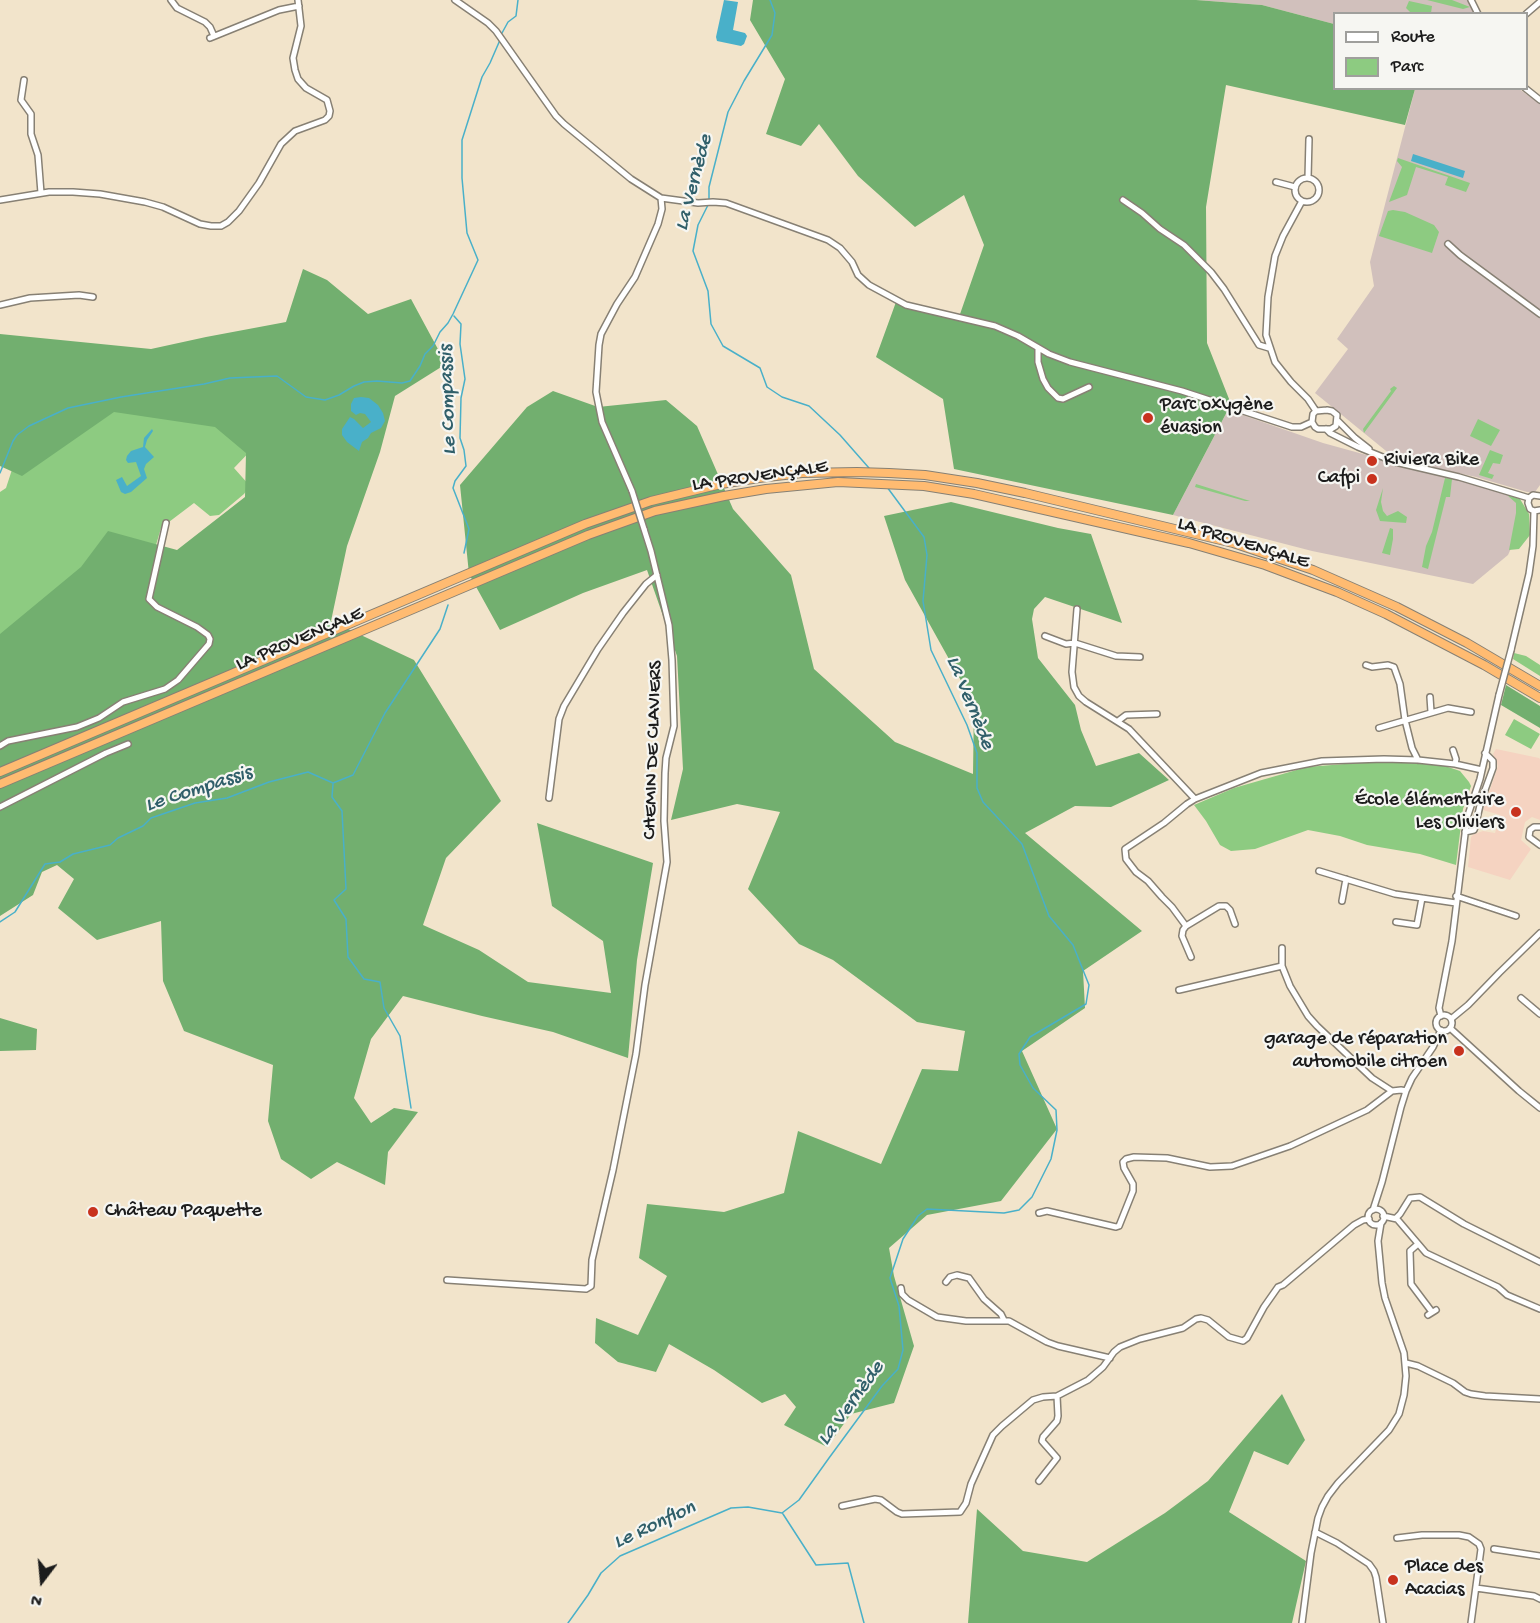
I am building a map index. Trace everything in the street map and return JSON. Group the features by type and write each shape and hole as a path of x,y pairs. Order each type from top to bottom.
{"highway":[{"name":"LA PROVENÇALE","path":"0,772 560,535 651,501 721,484 802,473 857,471 946,478 1025,493 1243,546 1313,570 1397,608 1446,632 1540,684"},
{"name":"LA PROVENÇALE","path":"0,784 578,540 655,511 766,489 827,483 924,486 974,494 1189,543 1265,565 1337,592 1386,614 1484,665 1540,698"}],"street":[{"path":"0,200 41,193 73,192 118,196 163,207 200,224 221,226 239,211 288,136 295,131 325,120 329,116 330,108 327,100 306,88 298,79 295,70 293,58 301,26 298,3 212,37 210,27 205,22 177,8 171,0"},
{"path":"455,0 496,31 556,116 631,179 662,198 726,203 828,240 840,248 852,262 858,275 869,285 906,305 995,326 1070,362 1182,391 1292,427 1301,427 1312,422"},
{"path":"1528,13 1540,2"},
{"path":"24,80 21,100 31,114 31,134 38,155 41,193"},
{"path":"1528,90 1540,100"},
{"path":"1308,178 1309,139"},
{"path":"1308,178 1318,185 1317,197 1310,201 1302,201 1296,196 1295,187 1301,179 1308,178"},
{"path":"1276,182 1295,187"},
{"name":"CHEMIN DE CLAVIERS","path":"447,1280 586,1289 591,1286 592,1260 636,1054 645,985 667,862 664,773 674,726 669,625 632,491 602,422 596,392 599,345 601,334 635,276 658,224 662,198"},
{"path":"1123,200 1184,245 1200,261 1224,289 1259,345 1269,348"},
{"path":"1302,201 1275,255 1271,274 1266,335 1275,362 1316,411"},
{"path":"1448,244 1540,314"},
{"path":"0,305 30,298 79,294 93,297"},
{"path":"1038,348 1038,362 1043,379 1058,398 1063,399 1089,387"},
{"path":"1338,421 1334,428 1318,429 1313,425 1312,416 1316,411 1332,411 1346,430 1372,452"},
{"path":"1326,429 1348,442 1395,462 1459,477 1529,498 1533,495 1540,495"},
{"path":"1441,1016 1439,1008 1452,941 1455,903 1469,811 1482,770 1530,565 1537,511 1528,506 1529,498"},
{"path":"0,746 8,741 78,727 99,718 123,702 165,689 178,680 209,644 208,635 157,607 149,599 166,523"},
{"path":"549,798 559,719 564,706 598,649 646,584 657,575"},
{"path":"1077,609 1072,680 1079,696 1129,729 1195,799"},
{"path":"1046,636 1066,644 1075,643 1116,656 1140,657"},
{"path":"1366,665 1394,667 1400,684 1412,748 1418,760"},
{"path":"1430,697 1431,712"},
{"path":"1379,728 1448,708 1471,712"},
{"path":"1118,721 1126,715 1156,714"},
{"path":"0,807 128,744"},
{"path":"1453,750 1455,764"},
{"path":"1465,832 1474,830 1481,801 1493,768 1493,761 1485,753"},
{"path":"1186,926 1172,907 1126,860 1125,849 1195,799 1261,773 1322,760 1418,760 1482,770"},
{"path":"1540,827 1530,830 1529,837 1540,845"},
{"path":"1319,872 1395,894 1455,903"},
{"path":"1342,901 1346,879"},
{"path":"1456,896 1516,916"},
{"path":"1396,922 1417,925 1422,898"},
{"path":"1191,957 1182,936 1186,926 1220,906 1226,906 1230,910 1235,924"},
{"path":"1451,1019 1540,933"},
{"path":"1282,948 1282,966 1290,986 1308,1016 1372,1078 1392,1091 1406,1091"},
{"path":"1179,990 1282,966"},
{"path":"1521,998 1540,1014"},
{"path":"1446,1016 1451,1019 1452,1024 1446,1031 1437,1027 1437,1018 1446,1016"},
{"path":"1450,1028 1540,1108"},
{"path":"1302,1623 1315,1532 1322,1507 1328,1496 1395,1421 1402,1404 1406,1363 1385,1298 1378,1240 1369,1214 1378,1196 1406,1091 1441,1030"},
{"path":"1039,1213 1047,1211 1119,1226 1133,1191 1133,1184 1124,1168 1123,1162 1126,1159 1134,1157 1167,1158 1210,1167 1232,1166 1290,1146 1367,1110 1392,1091"},
{"path":"1378,1196 1382,1214 1378,1240"},
{"path":"1396,1218 1410,1198 1420,1197 1464,1224 1540,1262"},
{"path":"1373,1210 1377,1209 1382,1214 1396,1218 1426,1253 1498,1287 1507,1295 1540,1309"},
{"path":"842,1506 875,1499 881,1500 902,1514 960,1512 966,1503 989,1443 1001,1427 1033,1400 1057,1396 1088,1380 1104,1367 1120,1347 1140,1339 1183,1328 1196,1319 1201,1318 1214,1323 1229,1337 1243,1341 1278,1287 1354,1225 1363,1220 1376,1225 1381,1223"},
{"path":"1418,1244 1410,1251 1412,1284 1432,1312"},
{"path":"946,1282 957,1275 969,1278 984,1299 1001,1314 1004,1320"},
{"path":"901,1288 908,1300 937,1317 966,1321 1004,1320 1015,1323 1058,1346 1110,1358"},
{"path":"1406,1363 1418,1366 1471,1394 1540,1399"},
{"path":"1039,1480 1057,1458 1042,1441 1057,1421 1057,1396"},
{"path":"1315,1532 1369,1564 1376,1577 1383,1623"},
{"path":"1397,1538 1458,1535 1469,1537 1479,1544 1481,1549 1471,1623"},
{"path":"1494,1550 1540,1556"},
{"path":"1476,1588 1534,1596 1540,1599"}],"shaded area":[{"path":"1196,0 1468,0 1474,12 1333,12 1333,24 1262,5"},
{"path":"1415,90 1520,90 1540,104 1540,485 1535,492 1527,492 1476,477 1409,462 1391,455 1315,393 1348,349 1337,339 1374,286 1370,262"},
{"path":"1228,410 1323,443 1519,497 1522,512 1521,526 1508,555 1473,584 1312,551 1173,515"},
{"name":"École élémentaire Les Oliviers","path":"1496,749 1540,759 1540,820 1532,817 1525,822 1521,840 1531,849 1510,880 1468,867 1471,837 1483,831 1495,833 1500,815 1483,810 1498,766 1493,754"}],"green space":[{"path":"753,0 1196,0 1262,5 1333,24 1333,90 1415,90 1405,125 1226,85 1206,207 1207,343 1231,404 1173,515 954,469 943,399 876,357 896,302 959,317 984,245 964,195 915,227 858,176 819,124 801,146 766,134 785,79 750,20"},
{"path":"1427,0 1452,0 1470,7 1463,9"},
{"path":"1409,1 1432,6 1431,12 1410,12 1406,8"},
{"path":"1398,158 1470,183 1466,192 1445,185 1448,177 1416,167 1407,195 1389,202 1402,167 1397,161"},
{"path":"1388,211 1405,212 1434,225 1439,232 1432,253 1379,236"},
{"path":"303,269 327,280 368,314 411,299 446,364 395,396 380,452 347,546 331,621 414,660 501,801 446,858 423,925 479,950 528,982 611,993 603,941 552,906 537,823 653,863 637,960 628,1058 553,1032 403,996 371,1039 354,1098 371,1123 394,1108 418,1112 388,1152 385,1185 337,1162 311,1179 281,1159 268,1121 273,1065 184,1031 163,981 161,921 97,940 58,908 74,879 57,865 42,872 33,895 0,916 0,634 81,567 108,531 177,550 245,497 246,453 215,427 114,412 22,476 0,466 0,334 151,349 286,322"},
{"path":"213,384 259,442 234,468 250,486 219,515 210,516 194,503 161,528 141,596 0,742 0,492 6,488 23,436"},
{"path":"1394,386 1397,388 1364,433 1363,429"},
{"path":"553,391 598,407 666,400 697,426 733,509 791,575 814,669 895,742 973,774 974,704 905,580 884,516 951,502 1091,534 1122,623 1045,597 1034,609 1032,619 1038,658 1075,705 1081,730 1096,766 1139,753 1169,780 1111,807 1075,806 1025,833 1142,931 1083,971 1085,1008 1022,1051 1057,1129 1001,1201 927,1215 889,1248 894,1276 914,1346 894,1403 851,1414 827,1447 784,1425 796,1407 785,1394 762,1403 714,1370 669,1344 656,1372 618,1362 595,1343 596,1318 638,1335 667,1276 639,1258 647,1204 724,1212 784,1193 798,1131 881,1164 922,1069 958,1071 965,1031 917,1022 833,960 799,944 748,889 780,812 737,804 671,820 683,769 677,656 647,570 583,593 500,630 469,574 460,485 527,407"},
{"path":"1478,419 1500,430 1491,446 1470,436"},
{"path":"1490,450 1503,455 1500,464 1493,463 1488,473 1494,475 1492,479 1479,475"},
{"path":"1445,478 1452,479 1450,497 1446,497 1428,569 1422,567"},
{"path":"1196,484 1250,501 1195,487"},
{"path":"1383,488 1381,502 1383,511 1387,516 1398,511 1407,517 1406,523 1380,521 1376,510"},
{"path":"1507,495 1520,499 1529,514 1530,535 1519,549 1509,550 1516,503"},
{"path":"1390,528 1393,529 1393,539 1390,555 1382,553"},
{"path":"1514,653 1526,656 1540,665 1540,676 1513,659"},
{"path":"1506,685 1540,706 1540,728 1501,705"},
{"path":"1514,719 1540,734 1531,749 1505,735"},
{"path":"1382,761 1445,766 1460,771 1469,782 1471,786 1463,809 1456,865 1420,854 1367,845 1340,836 1308,830 1255,849 1231,851 1220,845 1194,805 1234,788 1307,767"},
{"path":"0,1018 37,1029 36,1050 0,1051"},
{"path":"1282,1394 1305,1440 1288,1465 1254,1451 1229,1512 1306,1561 1292,1623 968,1623 977,1509 1023,1551 1087,1562 1165,1513 1208,1481"}],"water":[{"path":"724,0 738,2 733,30 745,33 747,36 741,46 717,41"},
{"path":"1413,154 1465,171 1463,178 1411,161"},
{"path":"354,398 369,398 378,405 385,421 381,428 371,433 362,442 359,451 347,442 342,435 342,429 350,417 363,428 371,422 365,414 356,415 351,411"},
{"path":"152,429 145,447 154,457 144,469 147,478 131,492 125,494 121,492 116,480 122,477 127,486 141,476 136,462 128,463 126,460 131,451 143,447 144,438"}],"waterway":[{"name":"Le Compassis","path":"502,33 508,22 516,16 518,0"},
{"name":"La Vernède","path":"709,200 709,187 728,112 772,35 775,13 770,0"},
{"path":"0,473 17,435 29,426 68,408 230,378 277,376 306,397 325,400 364,382 402,383 410,381 425,354 448,323 478,260 467,233 462,178 462,140 482,77 500,40"},
{"name":"La Vernède","path":"708,205 698,225 693,251 708,291 711,324 723,346 760,368 767,387 782,397 809,406 840,435 869,468"},
{"name":"Le Compassis","path":"454,316 461,324 460,344 465,379 461,398 460,438 466,466 455,481 453,488 469,529 464,553"},
{"name":"La Vernède","path":"782,1513 799,1500 882,1386 898,1369 903,1350 899,1306 890,1278 903,1239 918,1216 927,1209 1004,1213 1019,1210 1032,1197 1051,1159 1057,1130 1056,1110 1033,1088 1020,1065 1019,1054 1030,1037 1086,1004 1089,985 1073,945 1049,916 1022,844 983,802 977,788 977,753 967,725 931,650 923,601 927,555 924,537 887,487"},
{"name":"Le Compassis","path":"0,922 15,912 45,864 60,862 73,854 110,845 118,838 143,826 151,818 195,803 227,798 269,782 308,772 333,783 353,775 385,713 440,629 448,605"},
{"name":"Le Compassis","path":"333,784 332,797 342,811 346,889 334,900 346,919 348,957 364,979 380,982 384,1008 400,1036 411,1108"},
{"name":"Le Ronflon","path":"568,1623 601,1573 620,1556 731,1508 748,1507 782,1513"},
{"path":"783,1514 816,1565 848,1563 864,1623"}],"place":[{"name":"Parc oxygène évasion","path":"1148,418"},
{"name":"Riviera Bike","path":"1372,461"},
{"name":"Cafpi","path":"1372,479"},
{"name":"École élémentaire Les Oliviers","path":"1516,812"},
{"name":"garage de réparation automobile citroen","path":"1459,1051"},
{"name":"Château Paquette","path":"93,1212"},
{"name":"Place des Acacias","path":"1393,1580"}]}
